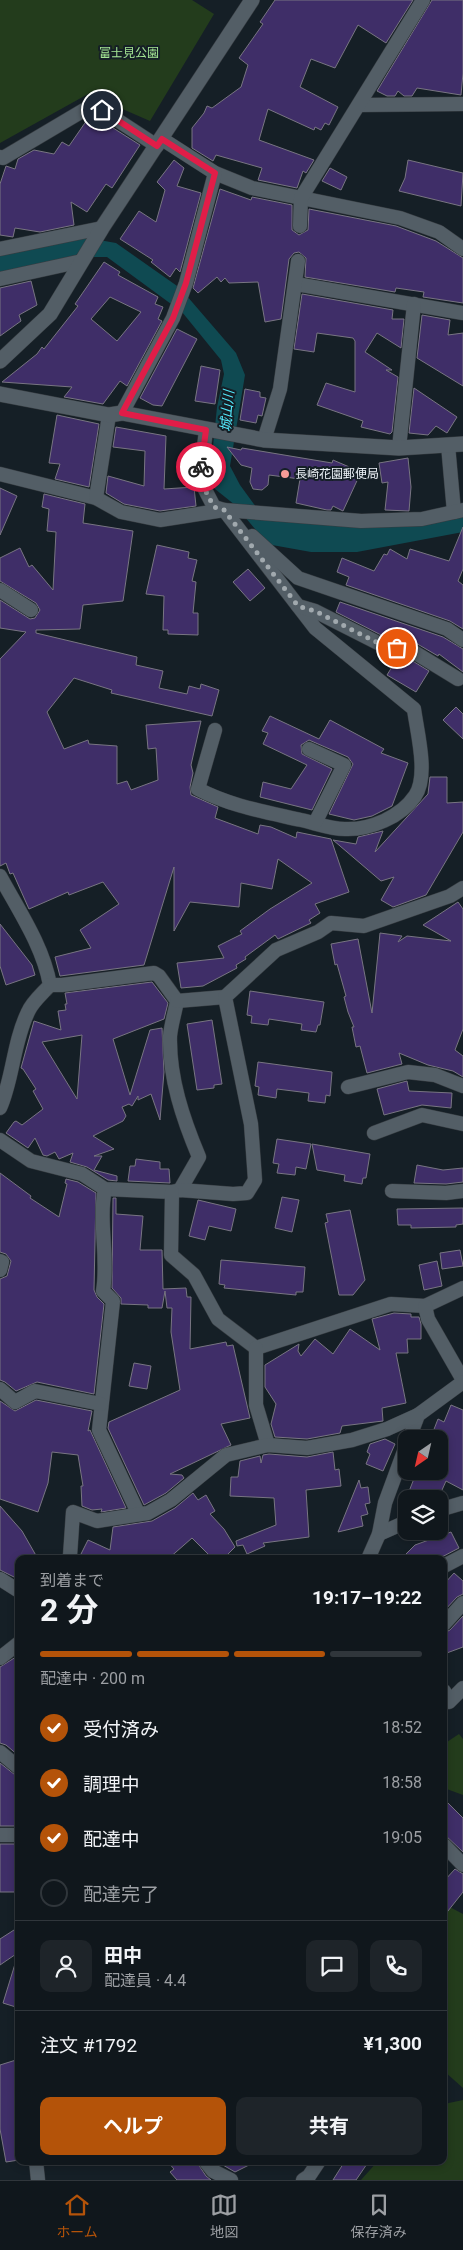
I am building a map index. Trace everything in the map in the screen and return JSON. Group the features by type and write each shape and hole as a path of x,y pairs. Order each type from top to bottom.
{"street":[{"path":"0,361 50,314 102,228 160,143 252,0"},
{"path":"300,226 301,198 423,0"},
{"path":"360,105 463,104"},
{"path":"0,157 3,158 84,110 102,110 215,173 252,188 400,218 439,232 463,249"},
{"path":"96,498 115,414 173,318 186,283 215,173"},
{"path":"0,249 102,228"},
{"path":"0,278 82,260"},
{"path":"264,440 280,390 298,261"},
{"path":"296,284 463,313"},
{"path":"399,448 414,304"},
{"path":"0,394 264,440 399,448 456,444 458,511 422,519 361,521 264,512 231,511 160,520 121,512 96,498 0,474"},
{"path":"206,430 200,480 214,507 231,511 298,578 447,629 463,640"},
{"path":"215,730 198,790 220,801 345,829 368,827 391,818 416,796 421,778 420,749 414,709 315,628 231,511"},
{"path":"0,590 31,610"},
{"path":"298,606 315,611 384,646 409,649 458,679"},
{"path":"309,749 344,765 314,823"},
{"path":"0,876 26,923 46,965 50,985"},
{"path":"177,1001 226,997 276,950 318,932 331,923 364,926 450,896 463,888"},
{"path":"0,1108 5,1097 14,1051 28,1010 50,985 154,973 159,976 177,1001 170,1035 172,1072 186,1127 199,1157 176,1191 171,1255 194,1274 218,1319 256,1348"},
{"path":"0,1140 31,1161 82,1174 105,1189 247,1193 255,1180 251,1124 226,997"},
{"path":"348,1087 408,1072 435,1075 463,1086"},
{"path":"374,1133 422,1116 463,1124"},
{"path":"105,1189 101,1208 105,1278 103,1291 113,1302 99,1430 138,1514"},
{"path":"392,1191 463,1191"},
{"path":"0,1260 2,1262 0,1270"},
{"path":"256,1348 390,1304 425,1306 463,1288"},
{"path":"71,1555 73,1512 97,1521 148,1513 171,1500 226,1455 247,1448 268,1445 307,1448 352,1440 387,1429 418,1415 463,1381 428,1319 425,1306"},
{"path":"256,1348 256,1405 268,1445"},
{"path":"0,1389 15,1402 35,1391 102,1404"},
{"path":"412,1430 418,1415"},
{"path":"370,1555 379,1534 385,1503 398,1468"},
{"path":"448,1507 463,1503"},
{"path":"379,1534 398,1526"},
{"path":"447,1565 462,1559"},
{"path":"0,1579 15,1588"},
{"path":"447,1621 463,1603"},
{"path":"0,1658 15,1646"},
{"path":"447,1698 449,1702 463,1688"},
{"path":"0,1752 15,1765"},
{"path":"0,1835 15,1835"},
{"path":"447,1847 463,1865"},
{"path":"36,2165 38,2180"},
{"path":"208,2165 213,2171 231,2180"},
{"path":"303,2180 309,2176 316,2165"}],"green space":[{"name":"富士見公園","path":"0,0 192,0 214,14 150,121 88,94 0,143"},
{"path":"459,1734 463,1739 463,1795 447,1789 447,1742"},
{"path":"447,1906 463,1914 463,2088 447,2074"},
{"path":"463,2100 463,2180 361,2180 374,2165 447,2165 447,2103"}],"water":[{"name":"城山川","path":"82,237 116,243 180,288 236,353 245,375 230,466 240,485 264,518 463,516 463,532 357,552 311,552 272,545 255,529 235,505 215,489 210,476 217,407 224,374 221,360 182,312 107,257 74,257 0,272 0,255"}],"building":[{"path":"275,0 413,0 386,43 358,25 335,68 311,59 300,87 338,107 329,125 325,123 321,130 315,127 314,130 268,109 259,140 314,160 306,173 303,171 297,188 258,180 262,168 216,155 213,161 192,148 192,128 207,106 212,108 241,87 248,65 239,58 263,24 260,22"},
{"path":"432,0 463,0 463,73 461,95 417,88 412,96 404,96 398,91 395,96 387,96 377,91"},
{"path":"87,120 95,120 108,129 110,126 140,145 112,188 106,184 87,212 71,202 74,225 40,232 15,228 13,237 0,235 0,184 6,166 15,169 18,159 34,150 54,154 62,142 69,146"},
{"path":"174,160 184,168 177,186 201,193 180,272 176,268 170,277 151,262 153,260 120,239 139,211 156,222 165,190 157,182"},
{"path":"408,160 463,173 461,206 399,191 405,178"},
{"path":"330,168 347,177 341,190 322,181"},
{"path":"220,189 251,200 252,197 292,205 292,230 299,235 308,230 309,209 396,226 436,241 463,258 463,303 423,297 424,292 396,288 395,292 305,277 306,258 299,252 294,253 289,259 281,319 265,322 258,282 229,283 225,278 221,282 217,277 198,293 193,288"},
{"path":"104,262 120,272 118,275 158,297 155,304 163,307 158,319 162,321 127,386 120,381 103,404 64,397 72,387 2,382 37,354 42,347 44,349 78,306 75,304","holes":["110,297 141,312 117,341 91,319"]},
{"path":"31,281 37,305 19,315 21,321 0,336 0,288"},
{"path":"302,294 393,310 392,319 404,319 401,348 377,333 365,352 392,370 386,370 398,377 392,432 390,434 361,427 363,421 317,405 326,383 355,392 355,341 353,338 317,333 314,352 294,349"},
{"path":"422,315 450,320 448,335 463,333 463,386 417,358"},
{"path":"177,329 197,339 162,406 153,405 140,398"},
{"path":"201,366 220,370 215,404 195,401"},
{"path":"414,388 457,417 447,433 436,426 428,435 409,433"},
{"path":"245,389 260,392 260,397 266,398 262,416 258,415 256,423 240,420"},
{"path":"57,415 99,424 89,487 55,479 60,464 49,463"},
{"path":"116,427 166,436 164,489 194,487 196,506 160,511 124,504 106,493 108,476 144,486 145,451 113,447"},
{"path":"227,447 332,463 333,460 361,472 343,511 333,506 331,510 327,510 296,503 300,479 269,475 268,485 262,490 253,489 250,482 252,468 241,465"},
{"path":"408,458 411,487 409,511 385,510 388,482 382,483 379,463"},
{"path":"0,488 17,496 0,535"},
{"path":"44,494 85,504 83,523 133,531 123,601 83,605 80,629 36,630 36,633 137,657 136,665 163,671 159,688 187,694 189,686 200,689 201,684 219,690 212,716 111,693 112,690 74,678 47,712 64,749 88,740 89,744 117,746 117,784 127,781 131,790 158,780 156,748 148,749 146,725 201,721 191,765 193,773 190,787 191,795 218,807 215,818 258,834 260,825 271,827 296,838 297,832 331,839 349,892 315,904 320,913 309,920 311,923 278,939 275,935 245,957 246,959 236,965 237,968 203,986 181,988 177,963 224,958 218,946 242,934 240,931 270,909 312,883 278,859 272,889 241,883 239,907 190,902 174,931 174,867 144,965 60,976 55,957 91,948 80,930 119,904 103,882 69,895 68,892 29,909 13,873 10,874 6,863 0,866 0,659 26,632 0,628 0,600 30,619 35,618 40,610 36,603 0,581 0,558 20,548 29,567 32,565 53,590 56,532 47,531 49,509 42,507"},
{"path":"463,527 463,569 458,581 463,585 463,629 450,621 346,585 349,577 337,572 342,558 374,571 384,554 387,555 390,549 407,559 410,549 449,561"},
{"path":"157,545 189,552 188,558 197,560 192,581 196,582 193,613 198,613 198,635 168,634 168,630 163,630 164,596 146,594"},
{"path":"248,569 265,588 250,601 233,582"},
{"path":"340,602 443,637 463,649 463,672 439,654 438,656 414,642 387,638 336,612"},
{"path":"398,657 406,657 429,671 416,692 387,675"},
{"path":"456,707 463,714 463,739 443,720"},
{"path":"270,716 319,739 330,720 384,749 381,753 408,763 392,806 372,816 354,820 329,814 353,764 348,757 309,740 301,745 302,754 332,769 312,810 260,797 263,782 291,789 307,765 263,744 268,733 262,731"},
{"path":"430,777 447,777 447,803 463,802 463,832 426,895 393,907 381,900 394,877 381,881 333,840 356,844 358,837 383,831 375,852 428,794"},
{"path":"458,902 463,909 463,1029 455,1050 463,1056 463,1077 453,1071 428,1065 399,1053 402,1064 367,1073 360,1046 356,1047 352,1027 354,1027 348,1012 344,997 346,996 337,964 335,965 331,944 358,939 372,1013 380,933 402,936 398,942 407,936 451,941 423,925"},
{"path":"0,924 32,965 35,975 6,985 0,966"},
{"path":"152,982 168,1003 164,1019 113,1039 130,1095 150,1030 162,1028 164,1072 160,1120 151,1094 138,1100 138,1096 132,1106 129,1104 122,1107 126,1116 123,1121 93,1136 114,1149 94,1156 102,1156 94,1170 117,1176 117,1181 108,1180 87,1167 70,1162 73,1153 59,1159 55,1152 47,1156 43,1155 35,1138 28,1148 6,1133 14,1122 16,1121 22,1125 43,1109 33,1091 36,1089 21,1068 34,1021 61,1030 58,1011 66,1010 65,993","holes":["82,1035 77,1099 42,1042"]},
{"path":"250,991 324,1002 320,1025 318,1025 316,1032 301,1030 302,1024 269,1019 268,1025 251,1023 252,1016 247,1015"},
{"path":"212,1020 222,1084 214,1085 214,1088 197,1090 187,1024"},
{"path":"258,1062 332,1072 330,1096 326,1095 325,1103 308,1101 309,1093 277,1089 276,1098 258,1095 259,1087 255,1086"},
{"path":"407,1081 409,1091 452,1093 451,1108 422,1105 384,1115 377,1089"},
{"path":"277,1139 311,1144 306,1169 296,1167 295,1175 277,1173 279,1164 273,1163"},
{"path":"312,1144 370,1154 366,1178 363,1178 362,1184 344,1181 345,1175 317,1170"},
{"path":"136,1159 160,1162 160,1169 169,1169 170,1183 128,1181 130,1166 135,1166"},
{"path":"417,1165 443,1170 463,1168 463,1182 446,1184 414,1183"},
{"path":"0,1173 31,1196 30,1198 59,1217 67,1184 65,1183 66,1179 78,1182 96,1193 94,1290 97,1297 104,1304 94,1394 37,1382 16,1391 0,1380 0,1279 7,1276 11,1261 6,1254 0,1252"},
{"path":"282,1197 299,1200 292,1232 275,1228"},
{"path":"113,1198 116,1198 116,1214 143,1216 140,1250 162,1250 163,1289 186,1288 187,1297 191,1297 190,1349 226,1342 227,1346 233,1345 250,1418 221,1424 231,1445 170,1474 182,1475 184,1478 166,1493 144,1505 108,1428 109,1422 180,1390 171,1332 172,1308 167,1308 165,1291 162,1308 148,1308 148,1305 121,1304 121,1298 112,1288"},
{"path":"198,1200 236,1209 231,1231 209,1226 205,1240 189,1236"},
{"path":"463,1208 463,1224 456,1225 456,1227 411,1228 411,1225 398,1225 397,1209"},
{"path":"350,1210 365,1280 353,1295 339,1295 325,1223 328,1222 326,1214"},
{"path":"460,1250 463,1266 442,1269 440,1253"},
{"path":"221,1260 305,1267 303,1292 296,1292 296,1295 224,1288 225,1285 219,1284"},
{"path":"437,1261 442,1286 424,1290 419,1265"},
{"path":"394,1313 411,1314 411,1317 419,1317 421,1324 421,1339 407,1339 408,1353 396,1353 406,1403 382,1408 383,1421 342,1426 340,1433 307,1439 275,1437 271,1424 276,1404 265,1387 265,1365 299,1344 298,1351 301,1356 315,1339 333,1354 350,1329 380,1350 372,1319"},
{"path":"134,1363 151,1366 147,1389 129,1386"},
{"path":"36,1400 92,1411 88,1431 90,1430 126,1508 101,1512 102,1509 92,1510 82,1506 81,1486 83,1486 78,1455 52,1452 48,1483 38,1512 0,1499 0,1401 15,1411"},
{"path":"451,1405 463,1410 463,1490 446,1481 442,1490 410,1490 413,1480 448,1480 448,1430 434,1430 438,1419 444,1422"},
{"path":"385,1439 395,1444 383,1471 366,1464 370,1454 367,1452 370,1444"},
{"path":"333,1452 335,1470 339,1469 341,1486 306,1490 309,1537 263,1543 265,1546 247,1554 243,1545 237,1546 236,1541 276,1525 274,1498 230,1496 231,1477 238,1477 240,1461 260,1456 261,1463 263,1455 269,1454 307,1457"},
{"path":"359,1480 361,1488 368,1487 370,1503 365,1504 368,1514 361,1516 363,1526 338,1532"},
{"path":"193,1493 198,1500 206,1495 215,1511 210,1514 224,1529 235,1547 227,1555 209,1555 192,1538 173,1555 81,1554 88,1540 110,1550 113,1527 152,1521 175,1508"},
{"path":"0,1506 22,1531 36,1555 15,1555 14,1577 0,1570"},
{"path":"451,1532 459,1548 446,1555 405,1555 415,1545 429,1540 448,1540 448,1533"},
{"path":"454,1573 463,1581 463,1594 457,1597 447,1608 447,1581"},
{"path":"463,1616 463,1647 447,1653 447,1632"},
{"path":"15,1658 15,1753 6,1745 0,1743 0,1667"},
{"path":"0,1763 15,1775 15,1826 0,1826"},
{"path":"447,1802 463,1818 463,1852 447,1837"},
{"path":"0,1844 15,1844 15,1892 0,1892"},
{"path":"455,1869 463,1874 463,1892 447,1912 447,1878"},
{"path":"14,1930 15,1931 15,1955 0,1965 0,1939"},
{"path":"15,1964 15,2007 3,2003"},
{"path":"15,2060 15,2161 6,2162 0,2129 0,2065"},
{"path":"170,2165 199,2165 211,2180 177,2180 170,2172 174,2169"},
{"path":"223,2165 249,2165 235,2172"},
{"path":"342,2165 366,2165 356,2180 333,2180"}],"way so far":[{"path":"201,467 200,480 214,507 224,510 298,606 315,611 384,646 397,648"}],"place":[{"name":"長崎花園郵便局","path":"285,474"}],"route":[{"path":"102,110 157,146 162,139 215,173 186,283 173,318 122,413 206,430 201,467"}]}
